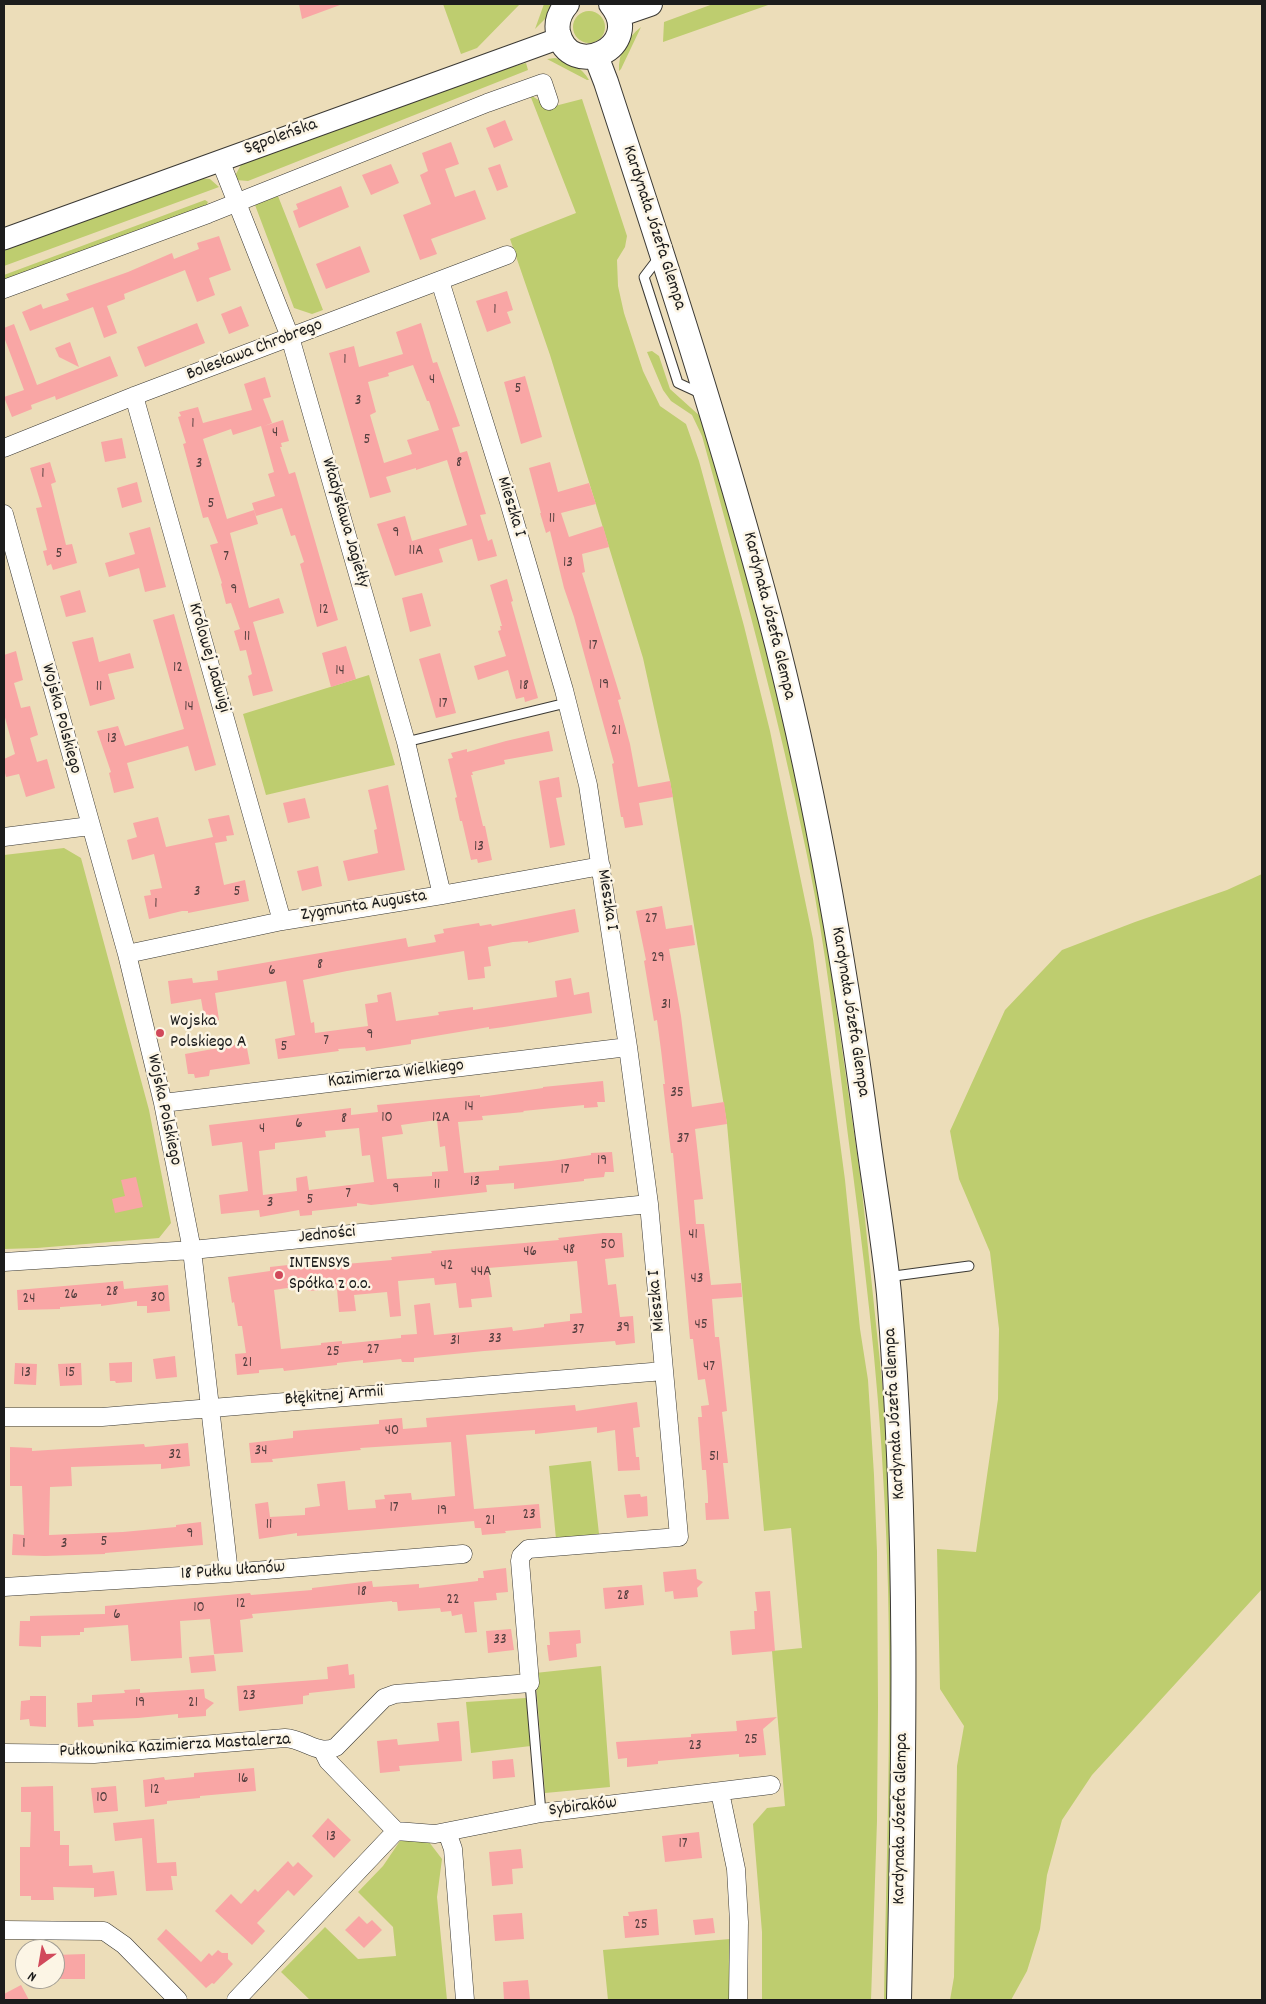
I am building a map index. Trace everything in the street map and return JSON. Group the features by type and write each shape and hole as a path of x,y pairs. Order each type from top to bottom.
{"main road":[{"path":"567,4 560,13 558,21 560,38 565,46 576,54 596,56 605,52 616,41 619,31 614,9 650,4"},
{"name":"Kardynała Józefa Glempa","path":"596,56 662,254 726,458 771,620 815,810 850,1004 887,1277 899,1432 904,1569 904,1768 899,2000"}],"street":[{"name":"Sępoleńska","path":"4,239 560,38"},
{"path":"4,289 236,203 487,103 543,83 549,101"},
{"name":"Władysława Jagiełły","path":"220,160 290,337 406,742 442,895"},
{"name":"Bolesława Chrobrego","path":"4,448 134,396 507,255"},
{"name":"Mieszka I","path":"440,280 510,502 588,785 650,1204 679,1537 528,1550 521,1556 530,1683"},
{"name":"Królowej Jadwigi","path":"134,396 282,921"},
{"name":"Wojska Polskiego","path":"4,514 127,954 163,1103 192,1250 228,1573"},
{"path":"4,837 90,826"},
{"name":"Zygmunta Augusta","path":"127,954 282,921 442,895 601,866"},
{"name":"Kazimierza Wielkiego","path":"163,1103 628,1047"},
{"name":"Jedności","path":"4,1262 192,1250 650,1204"},
{"name":"Błękitnej Armii","path":"4,1417 102,1418 211,1407 664,1371"},
{"name":"18 Pułku Ułanów","path":"4,1586 228,1573 463,1554"},
{"path":"236,2000 396,1831 328,1761 323,1751 336,1747 384,1698 395,1694 530,1683"},
{"name":"Pułkownika Kazimierza Mastalerza","path":"4,1753 94,1754 285,1738 301,1741 323,1751"},
{"name":"Sybiraków","path":"396,1831 435,1834 541,1813 771,1785"},
{"path":"720,1792 736,1868 739,1922 738,2000"},
{"path":"447,1832 453,1849 465,2000"},
{"path":"4,1930 104,1931 124,1945 178,2000"}],"lane":[{"path":"406,742 566,703"},
{"path":"887,1277 969,1266"},
{"path":"530,1683 541,1813"}],"green space":[{"path":"443,4 520,4 477,48 461,54"},
{"path":"544,4 554,4 551,13 535,29"},
{"path":"713,4 771,4 663,42 664,22"},
{"path":"589,11 601,15 605,27 601,39 589,43 577,39 573,27 577,15"},
{"path":"641,27 619,71 620,58 624,46"},
{"path":"555,58 574,65 589,80 547,59"},
{"path":"526,63 528,70 248,181 236,180 236,174 243,161 486,74"},
{"path":"530,95 551,107 582,99 627,236 625,247 617,260 618,286 624,313 643,371 660,406 686,424 699,461 744,626 770,731 813,939 845,1180 860,1329 868,1380 874,1475 877,1552 878,1706 877,1821 871,2000 762,2000 762,1932 753,1824 767,1808 785,1806 772,1651 802,1648 791,1528 764,1531 727,1124 670,781 643,658 550,355 510,239 576,213"},
{"path":"198,178 210,179 219,187 4,266 4,250"},
{"path":"278,196 323,310 312,314 294,308 255,205"},
{"path":"205,200 208,202 206,206 4,282 4,275"},
{"path":"652,351 659,356 670,389 701,417 743,554 793,755 832,954 834,993 861,1181 885,1410 896,1643 891,2000 884,2000 888,1810 889,1619 881,1446 874,1355 835,1027 814,893 797,807 745,594 702,436 692,415 671,401 663,390 647,352"},
{"path":"369,675 395,765 266,795 243,714"},
{"path":"64,848 81,858 149,1110 171,1223 159,1238 4,1249 4,855"},
{"path":"1262,874 1262,1589 1092,1775 1062,1820 1047,1875 1040,1929 1027,1971 1011,2000 950,2000 954,1977 957,1766 964,1726 940,1689 937,1549 976,1552 998,1399 999,1329 990,1252 959,1179 950,1131 1005,1010 1062,950 1227,890"},
{"path":"591,1461 599,1534 556,1539 549,1466"},
{"path":"601,1666 610,1787 545,1793 535,1673"},
{"path":"526,1698 531,1746 471,1753 466,1702"},
{"path":"402,1838 429,1842 442,1859 437,1897 447,2000 310,2000 281,1972 325,1927 358,1959 396,1956 393,1927 358,1892 383,1866"},
{"path":"730,1939 729,2000 608,2000 603,1950"}],"building":[{"path":"299,4 339,4 340,5 302,19"},
{"path":"505,120 513,140 494,148 486,128"},
{"path":"451,142 459,164 445,169 455,197 475,190 486,219 431,239 437,254 420,260 403,215 431,204 420,175 428,171 422,153"},
{"path":"391,164 399,183 371,195 362,175"},
{"path":"500,164 508,187 497,191 488,168"},
{"path":"341,186 349,207 299,228 293,211 298,209 296,204"},
{"path":"219,236 231,270 209,278 215,295 197,302 185,270 124,294 125,299 107,306 117,333 104,338 93,307 30,331 22,312 41,304 43,309 69,300 66,294 128,272 172,253 174,259 199,249 197,243"},
{"path":"360,246 370,272 326,289 316,264"},
{"path":"507,291 513,310 507,312 511,323 487,332 476,301"},
{"path":"241,306 249,326 229,334 221,314"},
{"path":"197,323 205,343 145,367 137,347"},
{"path":"421,323 433,363 437,362 460,426 452,428 460,453 467,451 486,514 480,515 488,541 492,539 497,556 478,561 472,539 439,549 443,562 395,576 377,524 405,516 412,541 467,525 447,460 386,477 391,492 370,498 329,353 354,346 359,367 403,354 396,332","holes":["413,365 427,401 429,401 439,430 407,440 412,454 384,463 370,415 376,412 368,382 389,376 388,373"]},
{"path":"14,324 37,385 110,356 118,376 56,400 55,396 31,405 32,409 12,417 4,397 24,390 4,337 4,328"},
{"path":"70,342 79,367 59,357 55,348"},
{"path":"525,376 542,437 521,444 504,382"},
{"path":"265,377 271,397 263,399 272,423 264,426 283,420 289,441 281,443 282,447 280,447 289,474 295,472 338,620 317,627 300,564 304,562 295,535 291,536 282,508 256,516 252,503 275,496 268,474 274,472 261,426 233,435 231,429 203,439 227,519 254,510 258,524 230,533 249,608 279,598 284,613 253,622 273,691 253,696 248,676 252,674 246,650 240,651 234,631 240,629 231,603 226,604 222,583 210,545 218,543 208,517 203,518 183,444 186,443 178,417 181,416 179,412 198,407 203,423 252,410 244,384"},
{"path":"122,438 126,458 105,462 101,442"},
{"path":"50,462 56,482 51,484 66,545 72,544 77,563 53,570 51,564 47,566 43,551 47,550 36,508 42,507 30,468"},
{"path":"550,462 558,492 589,483 596,504 561,513 569,537 603,526 609,547 582,554 585,572 582,573 621,699 618,700 630,744 638,787 670,781 673,797 639,803 643,825 625,828 623,817 621,817 612,764 614,763 574,617 564,588 550,531 546,533 540,513 529,468"},
{"path":"137,482 142,502 122,508 117,488"},
{"path":"150,527 166,587 145,592 139,568 109,577 105,563 135,554 129,533"},
{"path":"507,579 513,601 511,602 538,698 525,702 524,697 516,699 508,670 478,680 474,666 506,656 498,631 501,630 500,626 502,626 490,585"},
{"path":"80,590 86,612 66,617 60,596"},
{"path":"422,593 431,626 410,632 402,598"},
{"path":"174,614 216,765 195,771 188,746 127,763 134,788 114,793 109,773 111,772 97,731 118,726 125,746 184,729 153,620"},
{"path":"93,637 99,662 130,653 134,668 108,674 115,699 90,706 72,642"},
{"path":"346,646 356,679 331,687 322,653"},
{"path":"16,651 23,680 14,683 21,708 30,706 38,735 30,738 37,762 47,759 55,788 26,797 19,774 6,777 4,769 4,759 15,754 4,714 4,655"},
{"path":"440,653 456,713 436,718 419,659"},
{"path":"549,731 553,751 504,760 505,764 472,772 473,775 471,775 492,860 478,863 477,859 471,860 455,798 457,797 448,759 453,758 451,753 467,749 467,752"},
{"path":"559,777 562,797 556,798 565,845 550,848 539,781"},
{"path":"388,785 405,870 348,881 343,861 378,853 374,830 377,829 368,790"},
{"path":"305,798 310,818 288,823 283,803"},
{"path":"229,815 234,835 226,836 227,841 215,843 224,885 245,880 249,901 188,913 188,911 182,911 149,919 144,896 151,895 150,890 162,888 154,854 132,860 127,840 137,837 133,823 158,817 166,847 213,837 208,819"},
{"path":"318,866 322,886 302,891 297,871"},
{"path":"662,906 666,929 692,925 695,945 669,949 681,1016 692,1107 724,1102 727,1124 695,1129 703,1199 694,1200 696,1224 704,1224 711,1285 741,1283 742,1297 712,1299 715,1337 719,1337 727,1411 722,1412 728,1463 723,1463 729,1519 706,1520 705,1503 708,1503 708,1496 706,1470 702,1470 698,1417 702,1417 701,1406 709,1405 705,1379 698,1380 693,1339 690,1339 673,1153 671,1153 661,1050 657,1020 654,1021 644,961 646,960 636,911"},
{"path":"575,909 579,932 528,943 528,941 513,942 488,947 491,966 484,967 485,978 468,980 464,951 303,980 311,1023 314,1022 315,1033 368,1026 365,1004 378,1002 377,995 391,992 396,1021 439,1015 438,1012 473,1007 473,1010 557,997 555,981 571,978 574,995 589,992 592,1013 411,1040 411,1044 366,1051 365,1047 338,1049 339,1051 278,1059 275,1039 295,1035 286,981 215,993 219,1020 205,1022 201,999 171,1004 168,981 192,978 193,983 218,980 217,971 406,938 408,947 436,942 434,935 444,933 443,929 479,923 480,926 491,924 492,926"},
{"path":"246,1043 250,1064 210,1070 209,1076 195,1078 194,1074 188,1074 185,1054"},
{"path":"603,1081 605,1102 597,1102 598,1107 584,1108 584,1105 523,1111 482,1116 483,1120 458,1122 464,1173 499,1170 499,1166 551,1161 591,1155 591,1153 612,1152 614,1172 605,1172 604,1177 584,1179 584,1181 514,1189 514,1183 486,1185 487,1192 371,1205 357,1203 357,1206 312,1211 312,1215 300,1216 299,1210 260,1217 259,1210 221,1214 219,1195 248,1191 242,1142 212,1146 209,1125 351,1108 351,1115 378,1112 377,1105 480,1095 480,1097 543,1087","holes":["437,1120 440,1147 445,1146 448,1171 432,1172 432,1176 387,1179 382,1137 403,1134 401,1125","359,1128 362,1156 370,1155 374,1182 309,1190 307,1176 296,1178 297,1191 263,1195 259,1151 275,1149 275,1143 326,1137 325,1131"]},
{"path":"136,1177 143,1207 115,1213 112,1199 125,1196 121,1180"},
{"path":"622,1233 624,1257 605,1259 608,1285 616,1284 620,1317 633,1316 635,1343 616,1345 615,1341 484,1351 414,1358 414,1362 402,1362 401,1359 363,1363 363,1360 284,1371 283,1368 259,1370 259,1373 237,1375 235,1354 246,1353 242,1326 238,1326 228,1277 270,1271 270,1267 288,1265 289,1268 334,1263 334,1265 392,1260 391,1257 432,1253 431,1251 559,1240 558,1238","holes":["577,1261 582,1313 570,1314 570,1321 544,1324 544,1327 513,1331 512,1327 434,1335 430,1303 414,1305 417,1334 401,1335 401,1338 342,1344 342,1341 281,1349 274,1290 307,1285 308,1291 337,1289 339,1312 356,1311 354,1295 387,1292 390,1317 401,1316 398,1281 434,1278 435,1285 456,1283 459,1308 472,1307 471,1299 492,1297 488,1268"]},
{"path":"123,1281 124,1289 168,1285 170,1311 147,1313 147,1306 137,1306 137,1301 101,1306 101,1304 60,1307 60,1309 18,1310 17,1290"},
{"path":"175,1356 177,1377 156,1379 153,1359"},
{"path":"132,1362 132,1382 116,1383 115,1381 110,1381 109,1363"},
{"path":"15,1363 37,1364 36,1385 14,1384"},
{"path":"81,1363 82,1385 60,1386 58,1364"},
{"path":"637,1402 640,1427 633,1428 636,1457 639,1457 640,1470 618,1471 615,1430 597,1433 597,1427 535,1434 535,1430 466,1435 474,1509 539,1504 541,1528 482,1535 481,1528 475,1528 474,1521 297,1536 297,1533 259,1539 255,1504 268,1502 270,1517 305,1515 305,1508 320,1506 317,1484 345,1481 348,1510 376,1508 375,1500 385,1499 384,1495 411,1493 412,1500 455,1496 451,1442 360,1448 361,1450 272,1459 273,1462 251,1463 249,1443 293,1438 293,1431 379,1424 379,1420 402,1418 403,1429 427,1427 426,1418 575,1405 576,1411"},
{"path":"188,1443 190,1466 161,1469 161,1464 71,1467 72,1486 50,1487 49,1535 123,1532 176,1527 176,1525 201,1522 203,1545 105,1554 12,1555 13,1534 24,1535 22,1486 10,1486 10,1447 32,1448 32,1451 144,1444 145,1447"},
{"path":"640,1494 641,1497 647,1496 648,1516 627,1518 624,1495"},
{"path":"506,1568 508,1592 496,1593 497,1600 474,1602 477,1632 465,1633 462,1614 452,1616 451,1611 441,1612 440,1608 398,1611 397,1602 392,1601 252,1614 253,1618 240,1620 243,1652 214,1654 210,1619 180,1621 182,1658 131,1661 128,1625 84,1628 84,1632 80,1632 80,1635 41,1636 41,1647 19,1646 20,1621 30,1621 30,1616 105,1614 105,1606 250,1593 251,1595 312,1590 312,1588 372,1581 373,1587 419,1584 419,1588 478,1581 478,1578 484,1578 483,1571"},
{"path":"696,1569 697,1579 703,1582 697,1588 698,1597 674,1599 673,1591 665,1592 663,1572"},
{"path":"642,1585 644,1605 605,1609 603,1588"},
{"path":"770,1591 775,1651 732,1655 730,1631 755,1629 754,1611 757,1611 755,1592"},
{"path":"511,1629 514,1650 488,1653 486,1631"},
{"path":"580,1630 581,1643 576,1644 577,1657 549,1661 547,1645 550,1645 549,1632"},
{"path":"214,1655 216,1671 191,1673 189,1657"},
{"path":"348,1664 349,1675 354,1674 355,1688 309,1693 309,1695 303,1696 303,1704 239,1711 237,1686 328,1679 327,1667"},
{"path":"140,1689 140,1693 204,1689 205,1698 214,1703 206,1710 206,1716 178,1718 178,1714 93,1720 94,1726 78,1727 77,1703 92,1702 92,1695 125,1693 124,1690"},
{"path":"30,1696 46,1696 46,1727 30,1726 29,1719 20,1720 21,1701 30,1700"},
{"path":"777,1717 763,1729 766,1755 739,1757 739,1754 658,1761 658,1764 627,1767 627,1758 618,1759 616,1742 691,1737 691,1734 737,1731 736,1721"},
{"path":"459,1721 462,1761 399,1766 400,1771 380,1773 377,1741 397,1739 398,1745 439,1741 437,1723"},
{"path":"513,1759 515,1777 493,1779 492,1761"},
{"path":"254,1768 256,1791 200,1796 200,1798 167,1801 167,1804 145,1807 143,1780 164,1777 165,1780 194,1777 194,1773"},
{"path":"53,1786 54,1831 60,1831 60,1845 69,1845 69,1866 92,1865 93,1873 114,1871 117,1895 94,1897 94,1888 53,1887 54,1900 31,1900 31,1896 20,1896 20,1847 30,1847 31,1812 21,1812 21,1787"},
{"path":"116,1786 118,1811 94,1813 91,1788"},
{"path":"328,1818 351,1840 334,1858 312,1836"},
{"path":"154,1819 157,1863 176,1862 177,1876 171,1876 173,1890 146,1891 142,1838 115,1841 113,1823"},
{"path":"699,1832 702,1858 665,1862 662,1836"},
{"path":"521,1849 523,1868 512,1869 513,1884 492,1886 489,1852"},
{"path":"288,1861 293,1867 298,1862 313,1876 294,1896 288,1890 257,1923 265,1931 252,1945 215,1911 231,1894 241,1904 255,1889 258,1892"},
{"path":"657,1909 659,1935 625,1938 623,1916 629,1916 628,1912"},
{"path":"522,1913 524,1939 495,1941 493,1915"},
{"path":"359,1916 367,1924 372,1920 382,1930 364,1948 345,1930"},
{"path":"713,1918 715,1933 695,1935 693,1920"},
{"path":"166,1929 201,1962 209,1953 212,1956 218,1950 222,1953 228,1953 228,1959 233,1964 214,1984 212,1983 206,1988 157,1939"},
{"path":"85,1954 85,1979 65,1979 65,1955"},
{"path":"528,1980 530,2000 504,2000 503,1982"},
{"path":"15,1988 23,1989 29,2000 4,2000 4,1994"}],"place":[{"name":"Wojska Polskiego A","path":"160,1033"},
{"name":"INTENSYS Spółka z o.o.","path":"279,1275"}]}
